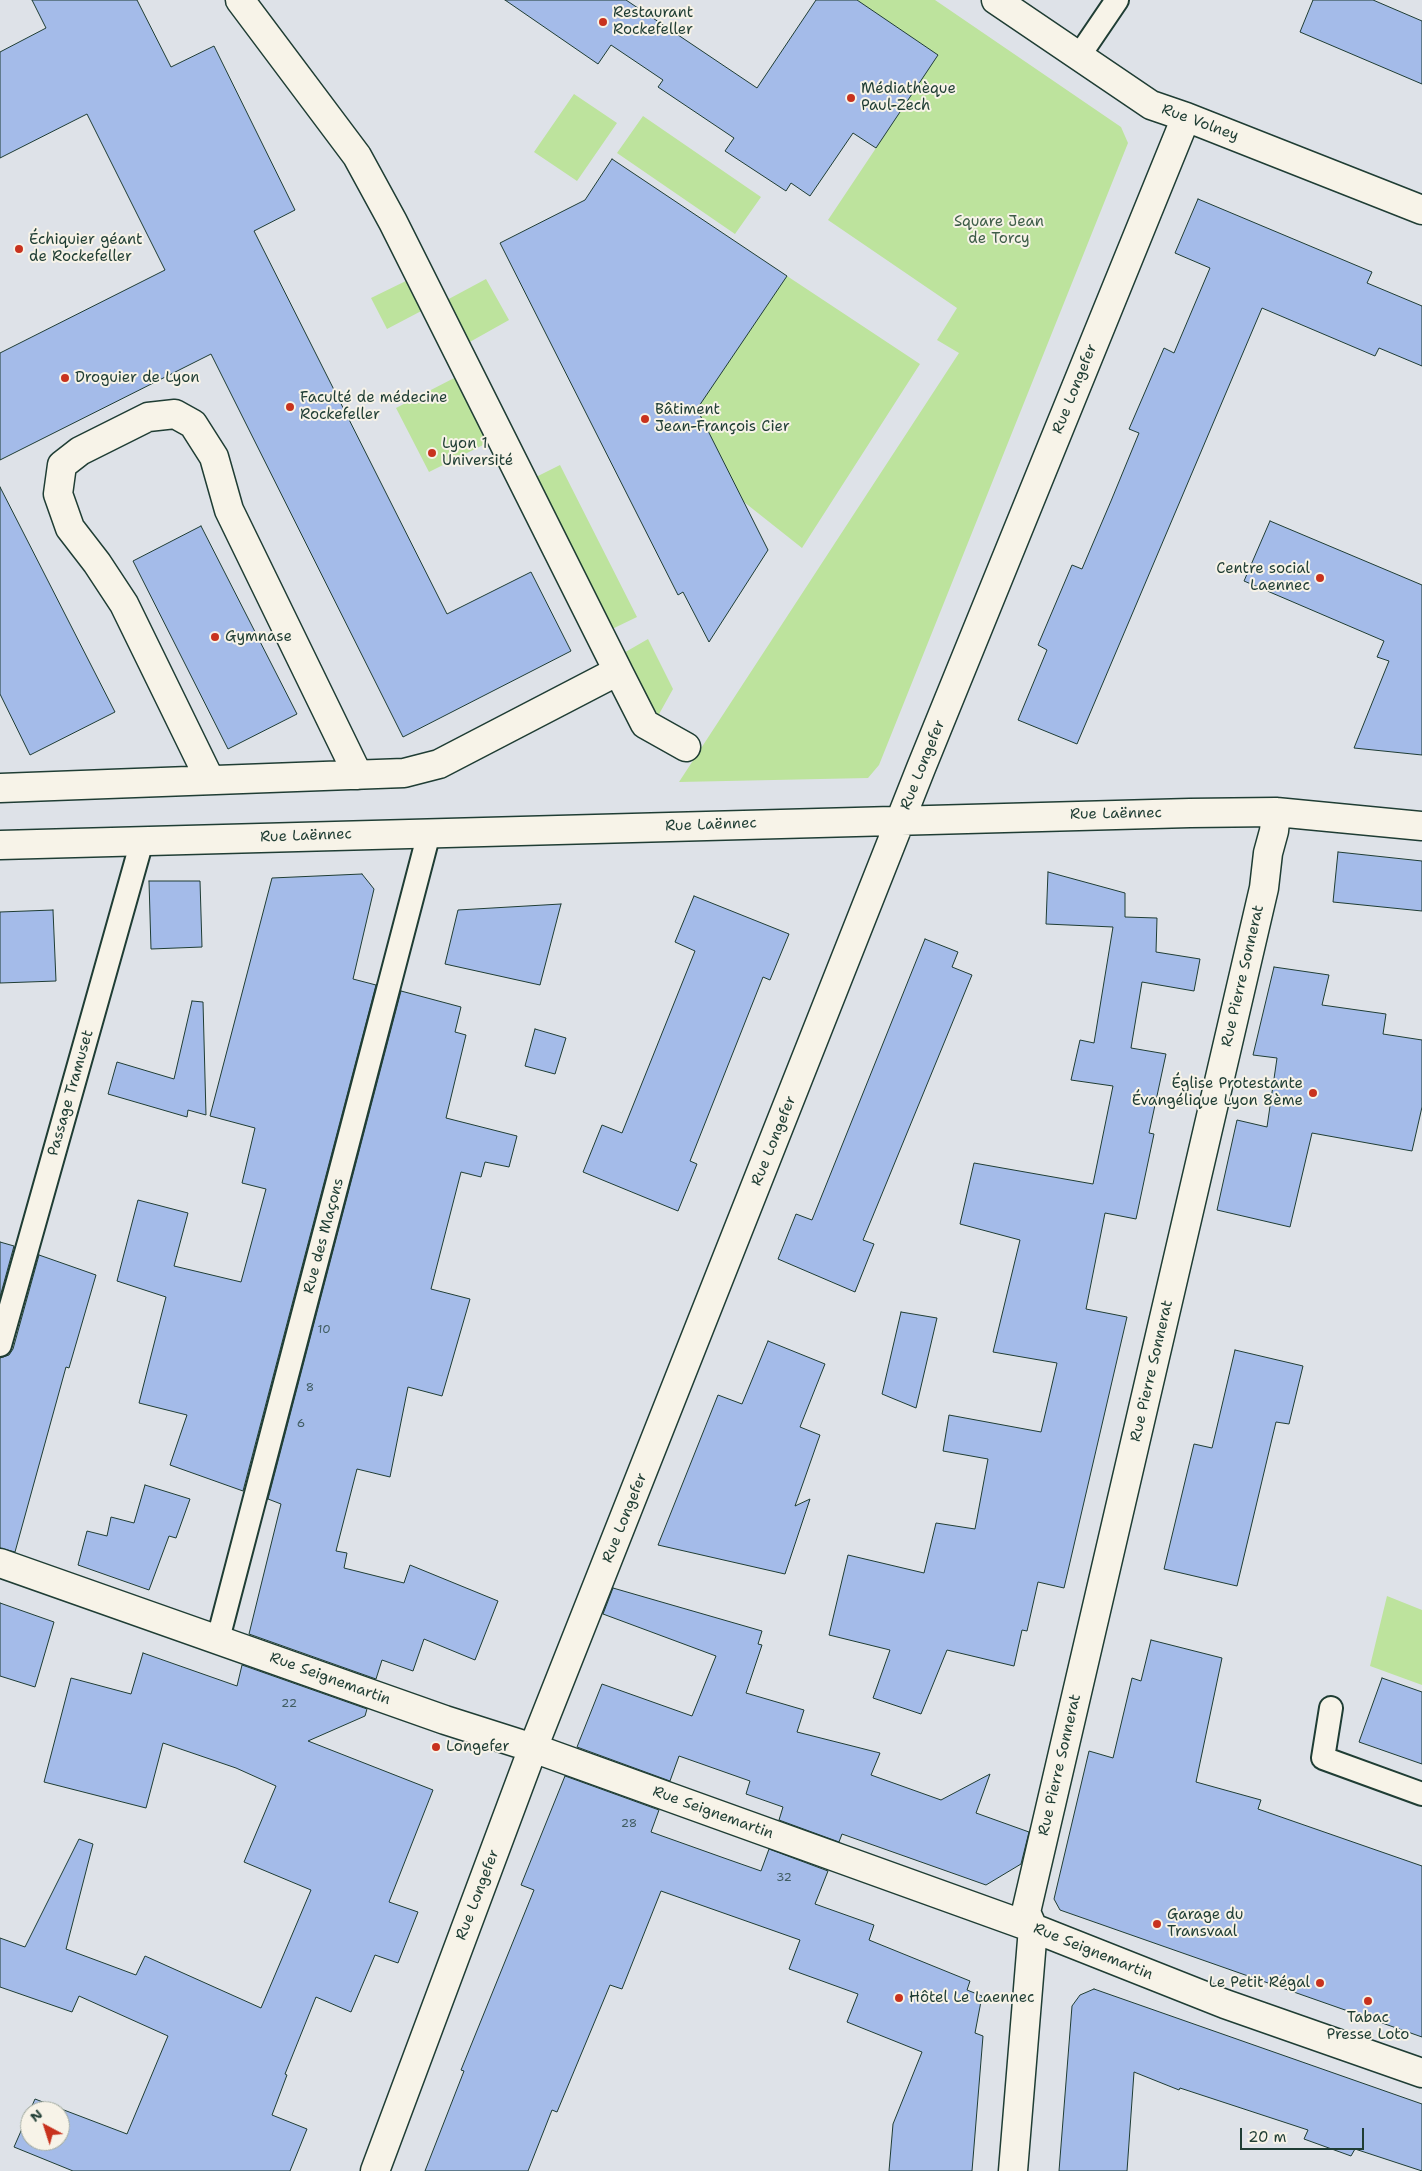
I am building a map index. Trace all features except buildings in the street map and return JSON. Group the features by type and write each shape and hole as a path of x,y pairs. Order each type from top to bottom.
{"street":[{"path":"240,0 357,156 393,222 645,724 686,746"},
{"name":"Rue Volney","path":"996,0 1151,105 1422,210"},
{"name":"Rue Longefer","path":"375,2171 533,1748 901,820 1186,117"},
{"path":"210,780 124,604 97,563 70,528 58,494 62,465 80,451 148,417 175,414 194,424 214,457 229,510 358,775"},
{"path":"0,788 404,773 439,764 618,671"},
{"name":"Rue Laënnec","path":"0,845 901,820 1276,812 1422,826"},
{"name":"Rue Pierre Sonnerat","path":"1034,1928 1026,1912 1264,888 1268,853 1274,832 1276,812"},
{"name":"Rue Seignemartin","path":"0,1563 445,1720 533,1748 1034,1928 1225,2004 1422,2073"},
{"path":"1013,2171 1034,1928"}],"lane":[{"path":"1079,56 1117,0"},
{"name":"Rue des Maçons","path":"218,1640 429,833"},
{"name":"Passage Tramuset","path":"0,1345 142,841"},
{"path":"1331,1708 1322,1758 1422,1794"}],"green space":[{"name":"Square Jean de Torcy","path":"857,0 935,0 1121,127 1128,143 879,765 868,778 679,782 959,353 937,340 957,308 828,220 938,55"},
{"path":"574,94 617,123 577,181 534,152"},
{"path":"643,116 761,197 735,234 617,153"},
{"path":"787,276 920,364 802,548 744,502 697,409"},
{"path":"412,278 427,308 387,329 371,298"},
{"path":"486,279 509,320 468,343 445,301"},
{"path":"458,376 491,441 429,472 396,408"},
{"path":"560,465 637,617 610,630 534,478"},
{"path":"648,639 673,689 658,716 622,654"},
{"path":"1387,1596 1422,1610 1422,1685 1370,1666"}],"place":[{"name":"Restaurant Rockefeller","path":"603,22"},
{"name":"Médiathèque Paul-Zech","path":"851,98"},
{"name":"Échiquier géant de Rockefeller","path":"19,249"},
{"name":"Droguier de Lyon","path":"65,378"},
{"name":"Faculté de médecine Rockefeller","path":"290,407"},
{"name":"Bâtiment Jean-François Cier","path":"645,419"},
{"name":"Lyon 1 Université","path":"432,453"},
{"name":"Centre social Laennec","path":"1320,578"},
{"name":"Gymnase","path":"215,637"},
{"name":"Église Protestante Évangélique Lyon 8ème","path":"1313,1093"},
{"name":"Longefer","path":"436,1747"},
{"name":"Garage du Transvaal","path":"1157,1924"},
{"name":"Le Petit Régal","path":"1320,1983"},
{"name":"Hôtel Le Laennec","path":"899,1998"},
{"name":"Tabac Presse Loto","path":"1368,2001"}]}
